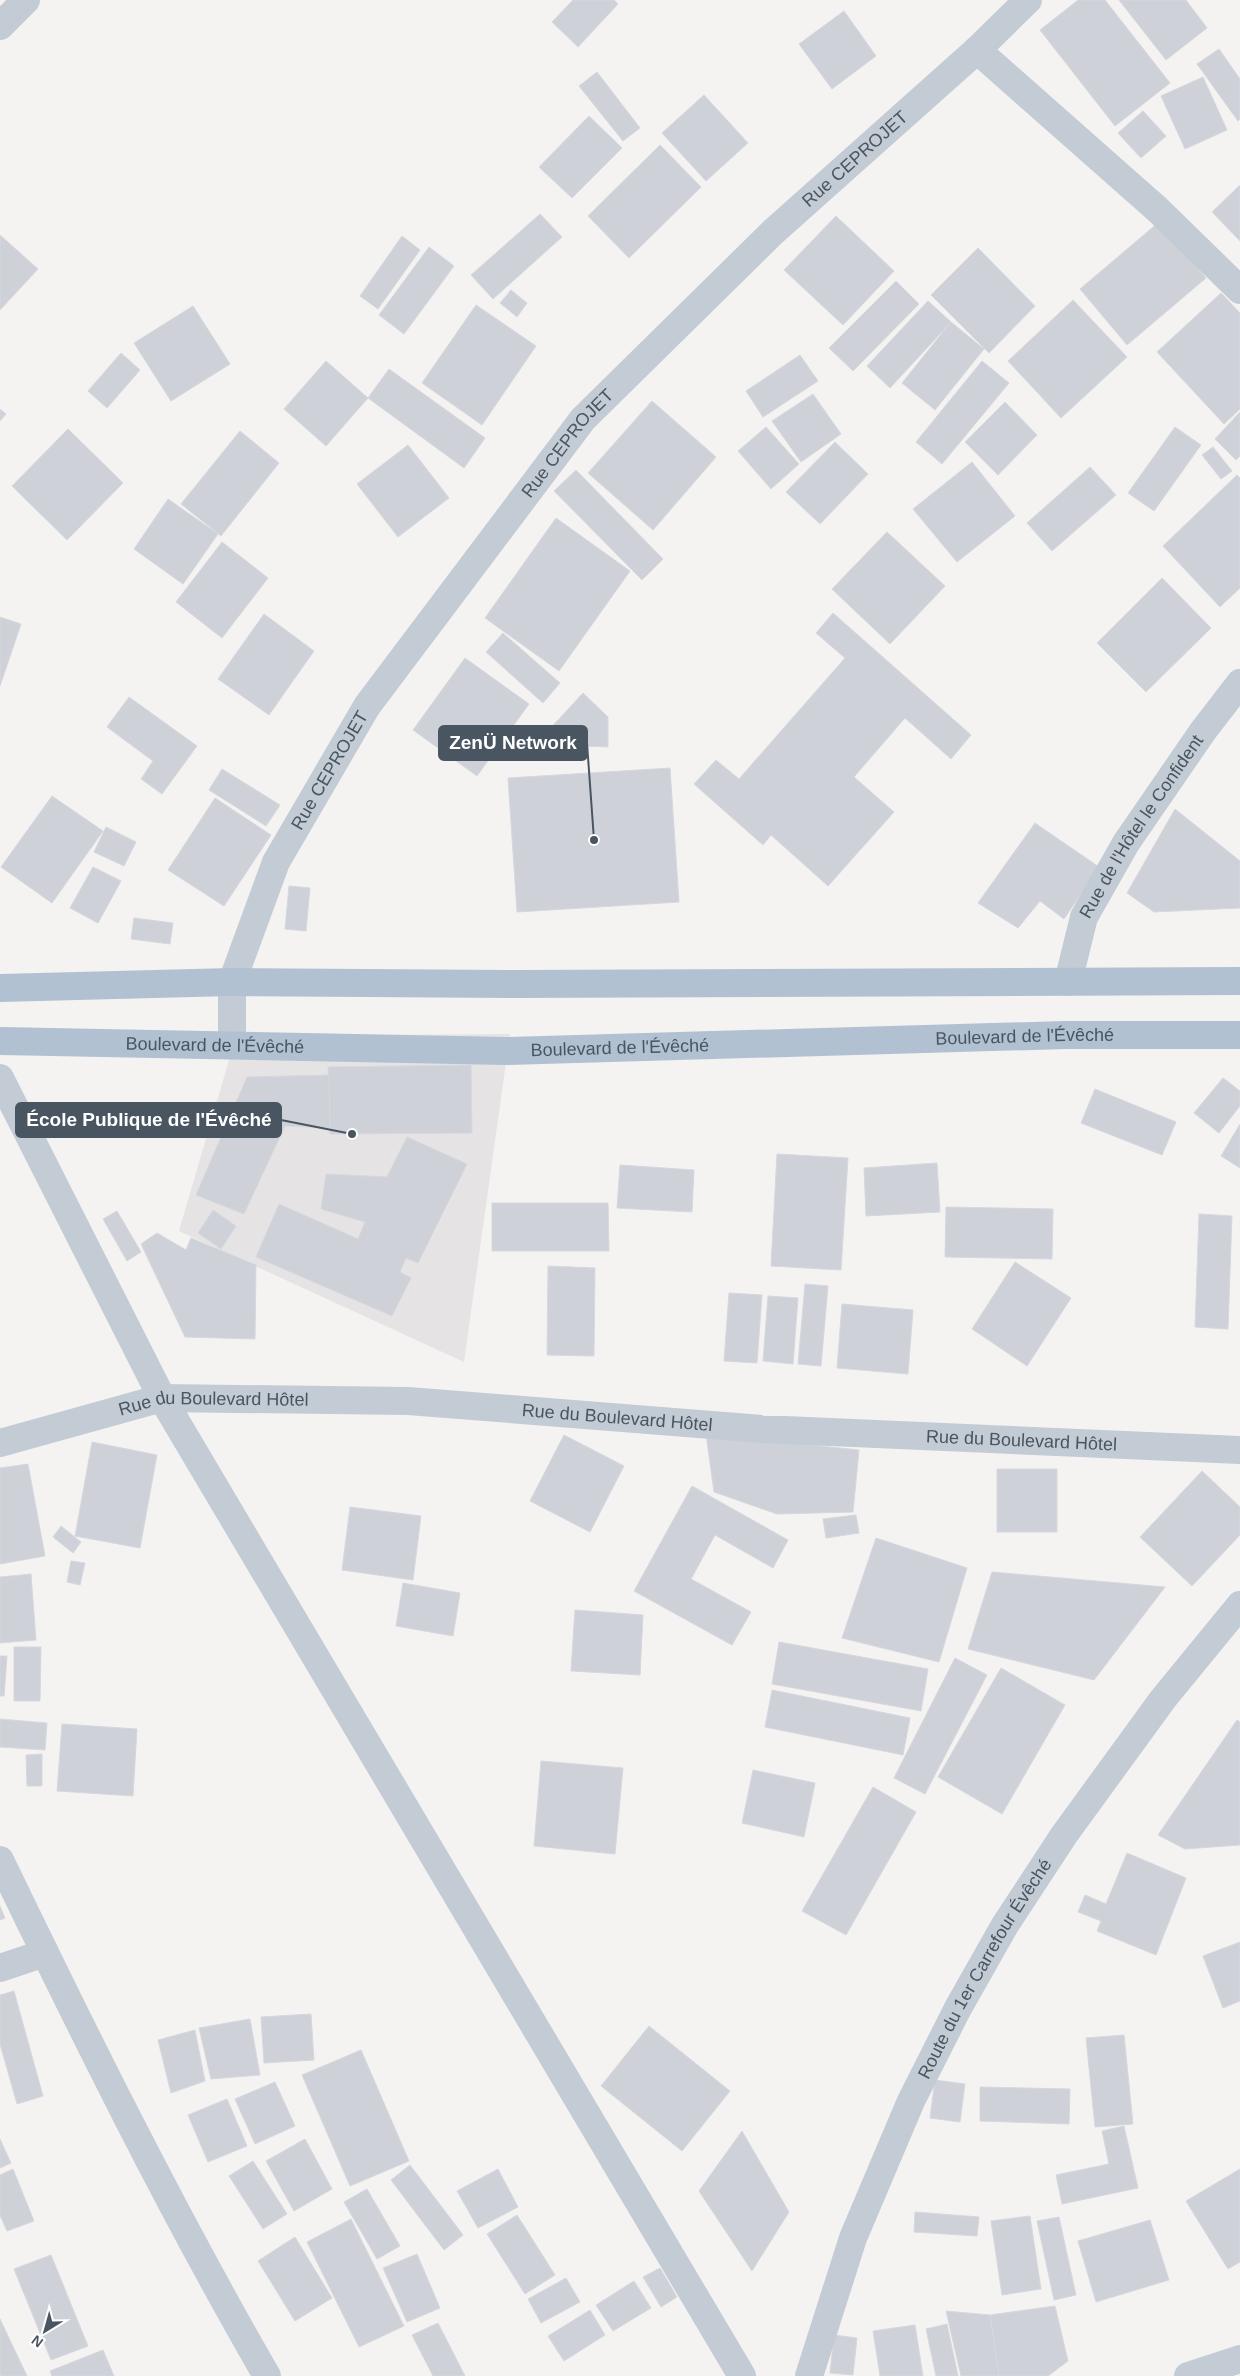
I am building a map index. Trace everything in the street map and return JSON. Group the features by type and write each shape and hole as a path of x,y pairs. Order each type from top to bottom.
{"main road":[{"path":"0,988 232,982 516,984 1240,981"},
{"name":"Boulevard de l'Évêché","path":"0,1041 232,1044 506,1051 1065,1035 1240,1035"}],"street":[{"path":"0,26 26,0"},
{"name":"Rue CEPROJET","path":"232,982 276,862 367,706 583,419 772,232 977,50 1028,0"},
{"path":"977,50 1157,209 1240,290"},
{"name":"Rue de l'Hôtel le Confident","path":"1068,982 1084,917 1126,843 1203,731 1240,683"},
{"path":"232,982 232,1044"},
{"path":"0,1078 162,1398 742,2376"},
{"name":"Rue du Boulevard Hôtel","path":"0,1443 162,1398 408,1401 762,1429 1240,1450"},
{"name":"Route du 1er Carrefour Évêché","path":"809,2376 853,2238 911,2101 958,2008 1006,1925 1064,1835 1163,1700 1240,1605"},
{"path":"0,1860 45,1953 208,2274 267,2376"},
{"path":"0,1968 45,1953"},
{"path":"1188,2376 1240,2359"}],"shaded area":[{"path":"510,1034 464,1362 179,1231 236,1036"}],"building":[{"path":"573,0 614,0 618,4 578,47 552,22"},
{"path":"1078,0 1105,0 1170,83 1115,126 1040,30"},
{"path":"1119,0 1186,0 1207,28 1166,60"},
{"path":"844,11 876,56 832,89 799,44"},
{"path":"1219,49 1240,79 1240,119 1238,121 1197,64"},
{"path":"597,72 640,128 623,141 579,86"},
{"path":"1203,77 1227,130 1185,149 1161,96"},
{"path":"704,95 748,143 706,181 662,133"},
{"path":"1143,111 1166,136 1141,158 1118,133"},
{"path":"589,116 622,148 572,198 539,167"},
{"path":"660,145 701,187 629,258 588,216"},
{"path":"1240,185 1240,241 1212,212"},
{"path":"540,214 562,237 493,299 471,275"},
{"path":"836,216 894,271 843,325 784,270"},
{"path":"1159,222 1206,278 1127,345 1080,289"},
{"path":"0,235 38,269 0,310"},
{"path":"402,236 420,250 378,309 360,296"},
{"path":"429,247 454,266 404,334 379,315"},
{"path":"978,248 1035,306 989,353 931,295"},
{"path":"896,281 919,304 853,371 829,348"},
{"path":"511,290 527,303 517,317 500,303"},
{"path":"1221,293 1240,313 1240,409 1224,424 1157,352"},
{"path":"1073,300 1127,357 1061,418 1008,361"},
{"path":"928,301 951,322 890,388 867,366"},
{"path":"476,305 536,346 482,425 422,383"},
{"path":"193,306 230,364 171,401 134,343"},
{"path":"951,322 984,349 935,410 902,383"},
{"path":"121,353 140,370 107,408 88,391"},
{"path":"800,355 818,381 763,417 746,391"},
{"path":"326,361 368,398 326,446 284,409"},
{"path":"982,361 1009,383 942,464 916,442"},
{"path":"389,369 485,438 464,468 368,398"},
{"path":"813,394 841,434 801,462 772,421"},
{"path":"652,401 716,457 653,530 588,473"},
{"path":"1005,402 1037,435 998,475 965,442"},
{"path":"0,409 6,414 0,421"},
{"path":"1240,412 1240,456 1236,460 1215,439"},
{"path":"766,427 799,464 771,489 738,451"},
{"path":"1175,427 1201,445 1154,511 1128,493"},
{"path":"68,429 123,483 67,540 12,486"},
{"path":"240,431 279,463 221,536 181,504"},
{"path":"835,442 868,474 820,524 786,492"},
{"path":"408,445 449,498 398,537 357,484"},
{"path":"1213,447 1232,471 1221,479 1202,455"},
{"path":"972,462 1015,516 957,562 913,509"},
{"path":"1090,467 1116,495 1052,551 1027,523"},
{"path":"576,470 663,559 642,580 554,491"},
{"path":"1237,475 1240,478 1240,588 1220,607 1163,546"},
{"path":"168,499 218,534 183,584 134,549"},
{"path":"556,518 630,571 559,671 485,618"},
{"path":"887,532 945,586 890,644 832,589"},
{"path":"222,542 268,578 222,638 176,602"},
{"path":"1162,578 1211,628 1146,692 1097,643"},
{"path":"833,613 971,735 951,759 905,718 854,777 894,812 828,886 771,835 763,845 694,784 716,760 739,779 845,658 816,633"},
{"path":"264,614 314,651 269,715 218,679"},
{"path":"0,617 21,624 0,686"},
{"path":"503,633 560,683 543,703 486,652"},
{"path":"465,658 529,704 477,776 413,730"},
{"path":"583,693 608,717 608,747 536,744"},
{"path":"129,697 197,746 162,794 141,779 153,761 107,727"},
{"path":"670,768 679,902 517,912 508,778"},
{"path":"222,769 280,805 266,826 209,790"},
{"path":"52,796 103,831 52,903 1,867"},
{"path":"215,798 271,835 224,906 168,870"},
{"path":"1175,809 1240,861 1240,908 1154,912 1127,893"},
{"path":"1035,823 1099,867 1064,919 1040,901 1018,928 978,903"},
{"path":"106,827 136,842 124,866 94,852"},
{"path":"93,867 121,881 98,923 70,908"},
{"path":"289,886 310,888 306,931 285,929"},
{"path":"134,918 173,923 170,944 131,939"},
{"path":"471,1065 472,1133 330,1134 328,1067"},
{"path":"329,1075 330,1128 285,1126 244,1214 196,1195 247,1077"},
{"path":"1223,1078 1240,1091 1240,1106 1219,1133 1194,1113"},
{"path":"1095,1089 1176,1122 1162,1155 1081,1123"},
{"path":"1240,1124 1240,1168 1221,1156"},
{"path":"407,1137 467,1164 418,1263 406,1258 400,1272 411,1278 392,1316 256,1257 279,1204 358,1239 365,1222 321,1209 326,1174 387,1177"},
{"path":"777,1154 848,1158 841,1270 771,1266"},
{"path":"937,1163 940,1212 866,1216 864,1168"},
{"path":"620,1165 694,1170 692,1212 617,1208"},
{"path":"492,1203 608,1203 609,1251 492,1251"},
{"path":"946,1207 1053,1209 1052,1259 945,1257"},
{"path":"213,1210 236,1226 221,1249 198,1233"},
{"path":"117,1211 141,1252 127,1261 103,1219"},
{"path":"1199,1214 1232,1216 1228,1329 1195,1327"},
{"path":"157,1233 186,1250 191,1238 256,1265 255,1339 185,1337 141,1244"},
{"path":"1015,1262 1071,1298 1027,1366 972,1329"},
{"path":"548,1266 595,1268 594,1356 547,1355"},
{"path":"805,1284 828,1286 821,1366 798,1364"},
{"path":"729,1293 762,1295 757,1363 724,1361"},
{"path":"768,1296 798,1298 793,1364 763,1361"},
{"path":"842,1304 913,1310 908,1374 837,1368"},
{"path":"706,1434 859,1450 853,1512 777,1514 714,1492"},
{"path":"564,1435 624,1466 590,1532 530,1501"},
{"path":"92,1442 157,1455 140,1548 75,1536"},
{"path":"28,1464 45,1556 0,1564 0,1468"},
{"path":"997,1469 1057,1469 1057,1532 997,1532"},
{"path":"1202,1471 1240,1507 1240,1535 1192,1586 1140,1537"},
{"path":"692,1486 788,1540 773,1568 715,1535 691,1579 751,1612 732,1645 634,1591"},
{"path":"350,1507 421,1516 413,1580 342,1570"},
{"path":"856,1515 859,1533 826,1538 823,1519"},
{"path":"61,1526 81,1542 73,1553 53,1537"},
{"path":"876,1538 967,1568 939,1662 842,1638"},
{"path":"71,1561 85,1563 80,1585 67,1582"},
{"path":"992,1572 1165,1587 1094,1680 968,1649"},
{"path":"31,1574 36,1640 0,1643 0,1577"},
{"path":"403,1583 460,1593 453,1636 396,1626"},
{"path":"575,1610 643,1615 640,1675 571,1671"},
{"path":"779,1642 928,1669 921,1711 772,1684"},
{"path":"14,1647 41,1647 40,1701 14,1701"},
{"path":"0,1656 7,1656 4,1696 0,1696"},
{"path":"955,1658 987,1675 925,1794 894,1778"},
{"path":"1001,1668 1065,1705 1002,1814 938,1777"},
{"path":"772,1690 910,1718 903,1755 765,1727"},
{"path":"0,1719 47,1723 45,1750 0,1747"},
{"path":"1237,1720 1240,1722 1240,1845 1185,1849 1158,1835"},
{"path":"62,1724 137,1729 133,1796 57,1791"},
{"path":"42,1754 42,1786 27,1786 26,1755"},
{"path":"541,1761 623,1768 615,1854 534,1846"},
{"path":"753,1770 815,1783 804,1837 742,1823"},
{"path":"873,1787 916,1812 846,1935 802,1911"},
{"path":"1127,1853 1186,1878 1156,1955 1097,1931 1101,1921 1078,1912 1085,1895 1106,1904"},
{"path":"0,1906 5,1918 0,1920"},
{"path":"1240,1942 1240,2001 1223,2008 1203,1956"},
{"path":"14,1991 43,2096 17,2104 0,2044 0,1995"},
{"path":"311,2014 314,2060 264,2063 261,2017"},
{"path":"250,2019 260,2075 211,2079 199,2028"},
{"path":"649,2026 730,2091 682,2151 601,2086"},
{"path":"195,2030 205,2081 171,2093 158,2040"},
{"path":"1124,2035 1133,2124 1095,2127 1086,2038"},
{"path":"361,2050 409,2161 350,2186 302,2075"},
{"path":"935,2080 965,2084 960,2122 930,2118"},
{"path":"275,2082 295,2126 255,2144 235,2099"},
{"path":"980,2087 1070,2089 1069,2124 980,2121"},
{"path":"227,2099 247,2146 208,2162 188,2115"},
{"path":"1124,2126 1138,2188 1062,2204 1056,2175 1109,2164 1102,2131"},
{"path":"742,2131 789,2212 752,2271 699,2191"},
{"path":"0,2139 11,2163 0,2168"},
{"path":"305,2139 332,2189 294,2211 266,2161"},
{"path":"253,2161 287,2214 263,2229 229,2176"},
{"path":"410,2165 463,2235 444,2250 391,2180"},
{"path":"13,2169 34,2221 7,2231 0,2215 0,2175"},
{"path":"498,2169 518,2207 478,2228 457,2191"},
{"path":"1240,2169 1240,2262 1228,2269 1186,2201"},
{"path":"367,2189 400,2246 377,2259 344,2202"},
{"path":"915,2212 979,2217 977,2236 914,2232"},
{"path":"517,2215 555,2275 525,2294 487,2234"},
{"path":"1030,2216 1041,2289 1002,2295 991,2221"},
{"path":"1059,2217 1076,2295 1054,2300 1037,2221"},
{"path":"351,2219 404,2326 359,2347 307,2242"},
{"path":"1150,2220 1169,2280 1096,2302 1078,2241"},
{"path":"295,2237 332,2298 295,2321 258,2261"},
{"path":"417,2254 440,2308 407,2322 383,2268"},
{"path":"51,2255 88,2346 51,2360 14,2269"},
{"path":"660,2268 677,2297 661,2307 643,2277"},
{"path":"566,2278 580,2302 541,2323 528,2299"},
{"path":"634,2281 651,2308 613,2331 596,2305"},
{"path":"1055,2306 1068,2361 1048,2376 999,2376 990,2315"},
{"path":"590,2310 605,2335 564,2361 548,2336"},
{"path":"946,2311 990,2315 999,2376 961,2376"},
{"path":"0,2319 27,2376 1,2376"},
{"path":"438,2323 465,2376 433,2376 412,2335"},
{"path":"947,2324 958,2376 936,2376 926,2329"},
{"path":"915,2325 923,2376 880,2376 873,2331"},
{"path":"834,2335 857,2338 853,2375 830,2373"},
{"path":"103,2350 114,2376 52,2376 50,2371"}],"place":[{"name":"ZenÜ Network","path":"594,840"},
{"name":"École Publique de l'Évêché","path":"352,1134"}]}
